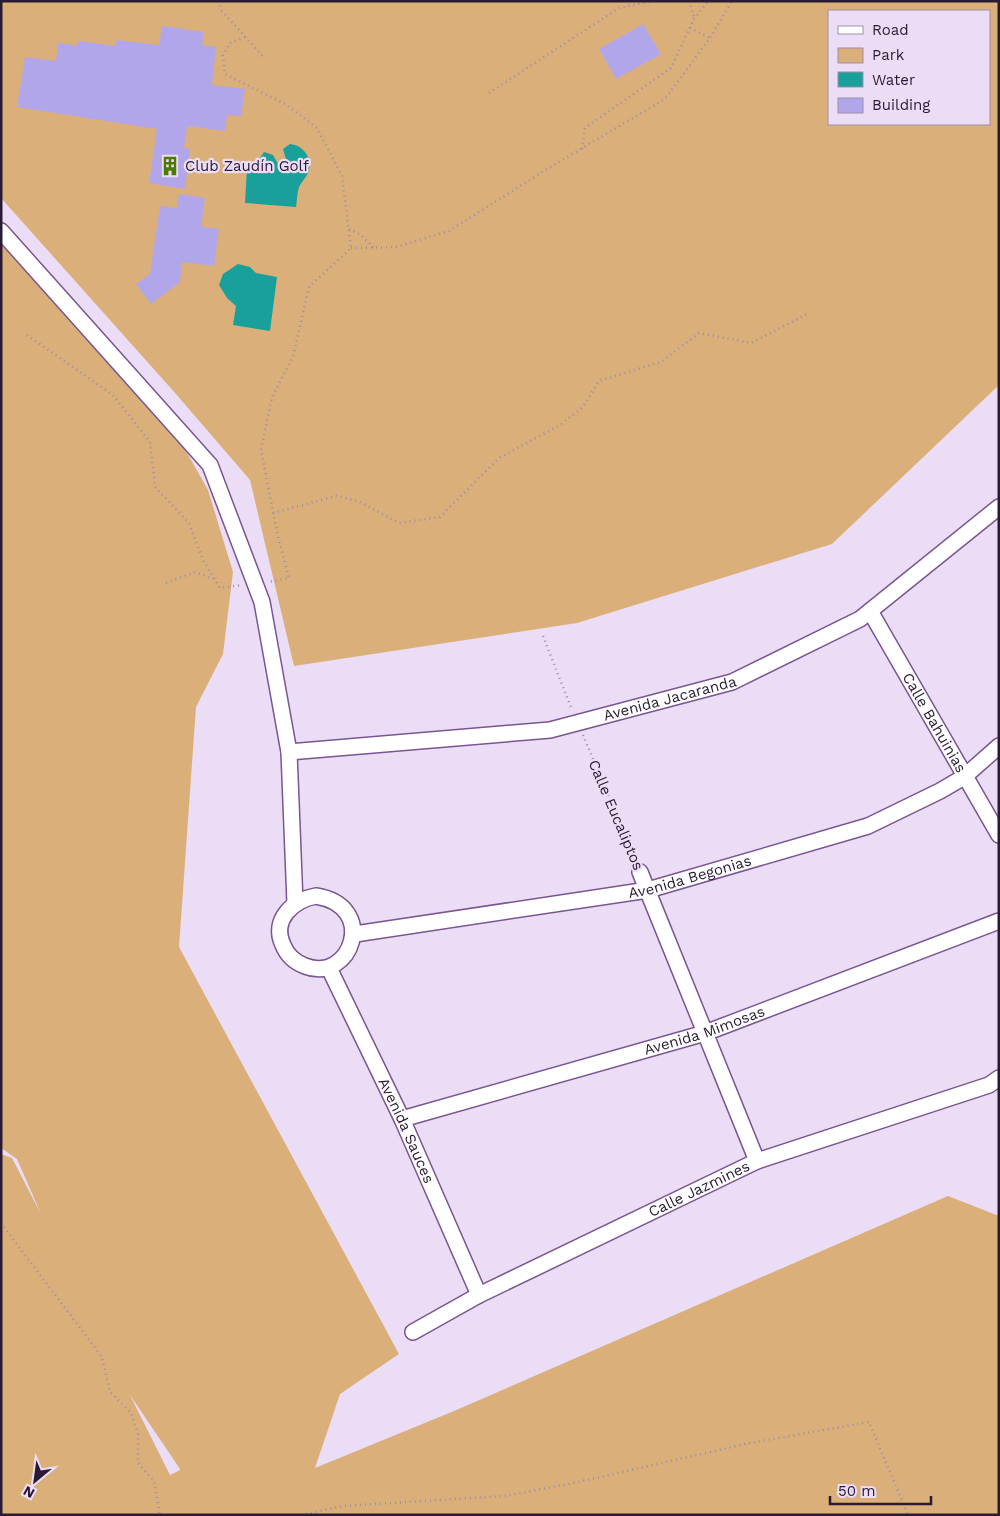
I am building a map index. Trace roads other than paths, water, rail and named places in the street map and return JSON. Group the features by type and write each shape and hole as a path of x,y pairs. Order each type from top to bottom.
{"street":[{"path":"1,230 210,465 262,602 289,752 294,903"},
{"name":"Avenida Jacaranda","path":"289,752 550,730 732,682 860,619 999,507"},
{"name":"Calle Bahuinias","path":"870,611 999,835"},
{"name":"Avenida Begonias","path":"355,934 648,890 868,826 940,791 964,777 999,746"},
{"name":"Calle Eucaliptos","path":"640,872 758,1161"},
{"path":"316,896 328,898 340,904 350,919 355,934 345,955 329,968 310,968 298,963 288,955 280,937 281,924 286,912 294,903 304,898 316,896"},
{"name":"Avenida Mimosas","path":"402,1119 705,1033 999,921"},
{"name":"Avenida Sauces","path":"329,968 402,1119 479,1295"},
{"name":"Calle Jazmines","path":"413,1332 479,1295 758,1161 989,1084 999,1078"}],"water":[{"path":"290,144 303,150 309,163 308,173 299,187 296,207 245,203 247,168 252,169 264,152 273,155 282,167 287,163 283,149"},
{"path":"238,264 250,267 256,273 277,277 270,331 233,325 236,306 227,298 219,285 223,274"}],"place":[{"name":"Club Zaudín Golf","path":"170,166"}]}
